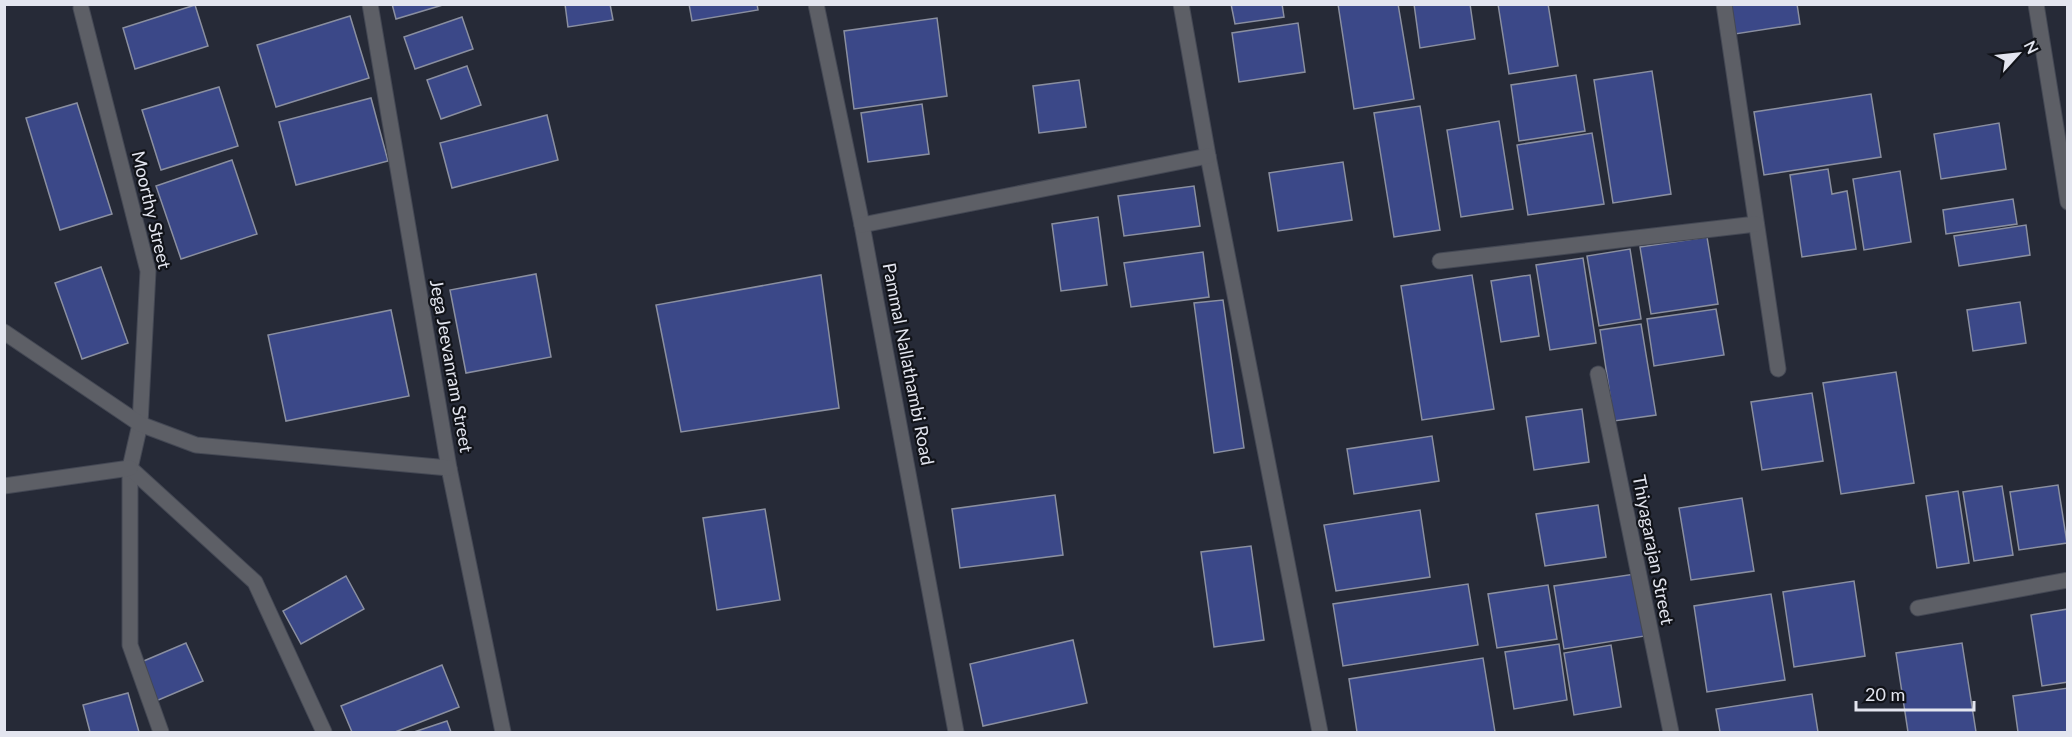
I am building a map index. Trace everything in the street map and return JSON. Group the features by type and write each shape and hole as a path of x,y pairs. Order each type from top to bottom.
{"street":[{"name":"Jega Jeevanram Street","path":"369,4 449,468 503,732"},
{"name":"Pammal Nallathambi Road","path":"816,4 862,225 956,732"},
{"path":"1181,4 1208,156 1320,732"},
{"path":"1724,4 1778,369"},
{"path":"2036,4 2067,202"},
{"name":"Moorthy Street","path":"81,8 148,271 140,424 130,468 130,645 161,732"},
{"path":"862,225 1208,156"},
{"path":"1440,261 1756,224"},
{"path":"4,332 140,424 196,446 449,468"},
{"name":"Thiyagarajan Street","path":"1598,374 1671,732"},
{"path":"4,486 130,468 255,582 324,732"},
{"path":"1918,608 2067,580"}],"building":[{"path":"392,4 446,4 396,19"},
{"path":"565,4 610,4 613,20 568,27"},
{"path":"689,4 757,4 758,10 692,21"},
{"path":"1231,4 1282,4 1284,17 1235,24"},
{"path":"1338,4 1398,4 1414,99 1354,109"},
{"path":"1414,4 1470,4 1475,39 1420,48"},
{"path":"1498,4 1548,4 1558,66 1509,74"},
{"path":"1730,4 1797,4 1800,24 1735,34"},
{"path":"195,5 208,46 135,69 123,28"},
{"path":"350,16 369,78 276,107 257,45"},
{"path":"462,17 473,49 415,69 404,37"},
{"path":"937,18 947,96 854,109 844,31"},
{"path":"1298,23 1305,72 1239,82 1232,33"},
{"path":"467,66 481,105 441,119 427,80"},
{"path":"1652,71 1671,194 1613,203 1594,80"},
{"path":"1576,75 1585,131 1519,141 1511,85"},
{"path":"1079,80 1086,127 1039,133 1033,86"},
{"path":"219,87 238,146 161,170 142,110"},
{"path":"1871,94 1881,157 1764,175 1754,112"},
{"path":"371,98 388,161 296,185 279,122"},
{"path":"77,103 112,214 60,230 26,118"},
{"path":"922,104 929,154 868,162 861,113"},
{"path":"1420,106 1440,230 1394,237 1374,113"},
{"path":"547,115 558,160 452,188 440,143"},
{"path":"1499,121 1513,209 1461,217 1447,130"},
{"path":"1999,123 2006,169 1941,179 1934,134"},
{"path":"1592,133 1604,204 1528,215 1517,145"},
{"path":"232,160 257,234 181,259 156,186"},
{"path":"1343,162 1352,220 1278,231 1269,173"},
{"path":"1828,169 1832,194 1847,191 1856,249 1802,257 1790,175"},
{"path":"1900,171 1911,242 1864,250 1853,179"},
{"path":"1194,186 1200,226 1124,236 1118,196"},
{"path":"2013,199 2017,224 1946,234 1943,210"},
{"path":"1098,217 1107,285 1061,291 1052,224"},
{"path":"2026,225 2030,255 1959,266 1954,236"},
{"path":"1707,237 1718,304 1651,314 1640,247"},
{"path":"1630,249 1641,319 1599,326 1587,256"},
{"path":"1203,252 1209,297 1131,307 1124,263"},
{"path":"1583,258 1596,343 1550,350 1536,265"},
{"path":"101,267 128,343 82,359 55,283"},
{"path":"536,274 551,357 466,373 450,290"},
{"path":"821,275 839,408 681,432 656,305"},
{"path":"1472,275 1494,409 1422,420 1401,286"},
{"path":"1530,275 1539,336 1501,342 1491,281"},
{"path":"1223,300 1244,448 1214,453 1194,303"},
{"path":"2020,302 2026,343 1973,351 1967,310"},
{"path":"1716,309 1724,355 1654,366 1647,319"},
{"path":"391,310 409,396 286,421 268,335"},
{"path":"1641,324 1656,415 1614,421 1600,330"},
{"path":"1896,372 1914,483 1841,494 1823,383"},
{"path":"1812,393 1823,461 1762,470 1751,402"},
{"path":"1582,409 1589,462 1534,470 1526,417"},
{"path":"1432,436 1439,481 1354,494 1347,449"},
{"path":"2058,485 2067,543 2019,550 2010,492"},
{"path":"2002,486 2013,555 1974,561 1963,492"},
{"path":"1958,491 1969,563 1937,568 1926,496"},
{"path":"1055,495 1063,555 960,568 952,509"},
{"path":"1742,498 1754,571 1691,580 1679,508"},
{"path":"1598,505 1606,557 1545,566 1536,514"},
{"path":"765,509 780,600 717,610 703,518"},
{"path":"1420,510 1430,577 1336,591 1324,525"},
{"path":"1251,546 1264,640 1214,647 1201,552"},
{"path":"1635,574 1645,636 1564,649 1554,586"},
{"path":"346,576 364,609 301,644 283,611"},
{"path":"1854,581 1865,656 1794,667 1783,592"},
{"path":"1468,584 1478,645 1343,666 1333,604"},
{"path":"1548,585 1557,639 1497,648 1488,594"},
{"path":"1771,594 1785,680 1707,692 1694,606"},
{"path":"2068,609 2068,682 2042,686 2031,615"},
{"path":"1073,640 1087,703 983,726 970,664"},
{"path":"186,643 203,681 156,701 139,663"},
{"path":"1962,643 1976,732 1908,732 1896,653"},
{"path":"1559,644 1567,700 1514,709 1505,652"},
{"path":"1611,645 1621,707 1574,715 1564,653"},
{"path":"1483,658 1495,732 1357,732 1349,679"},
{"path":"442,665 459,707 395,732 352,732 341,706"},
{"path":"2068,688 2068,732 2018,732 2013,696"},
{"path":"128,693 139,732 90,732 83,705"},
{"path":"1812,694 1818,732 1720,732 1716,709"},
{"path":"447,721 451,732 414,732"}]}
